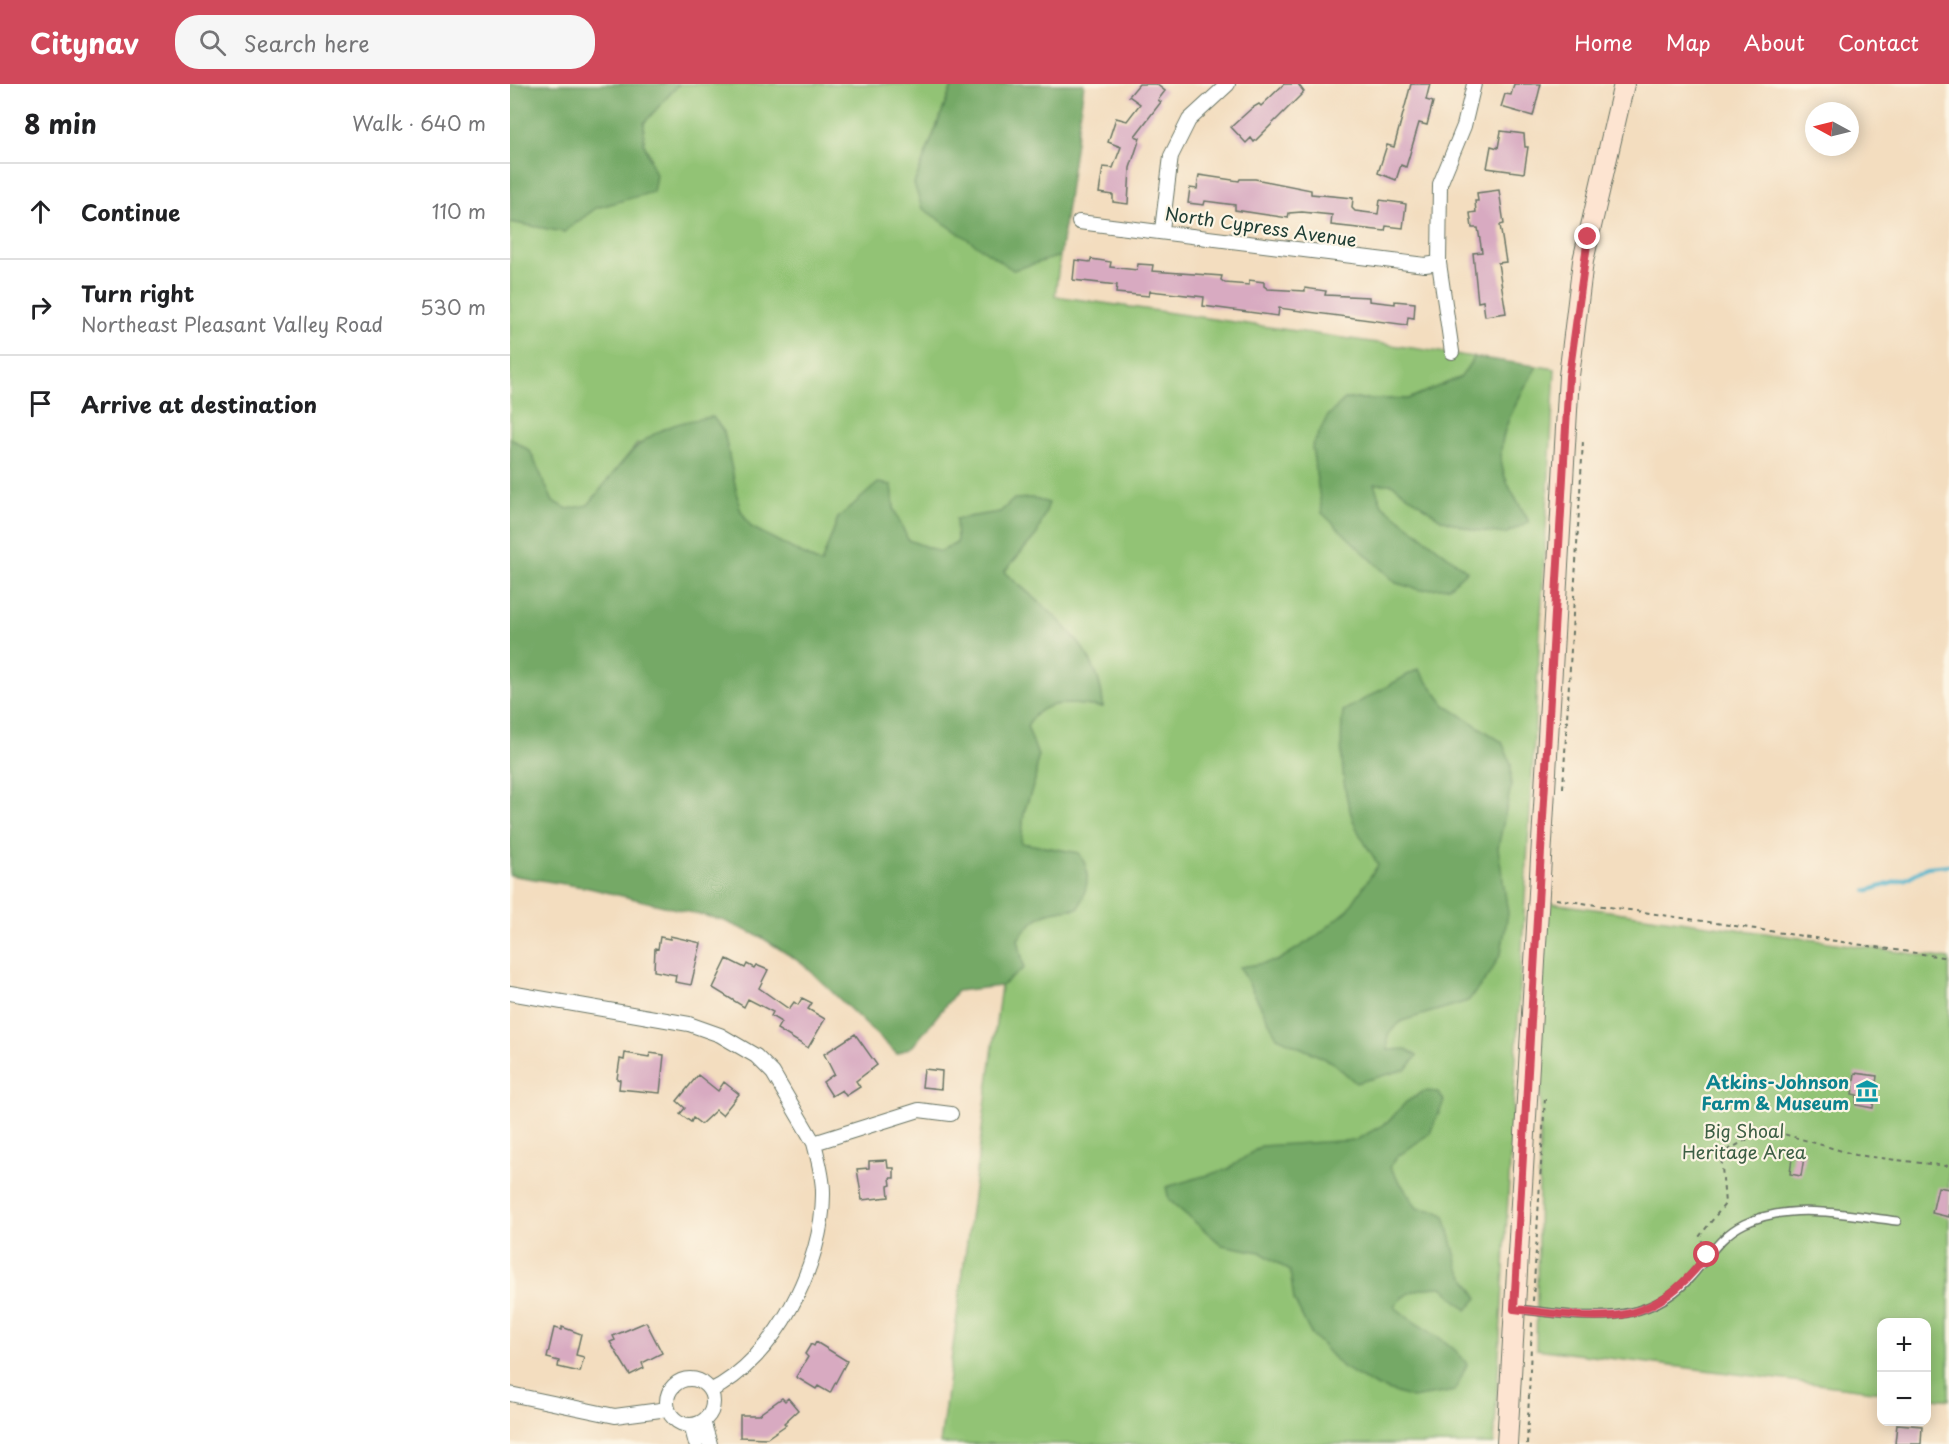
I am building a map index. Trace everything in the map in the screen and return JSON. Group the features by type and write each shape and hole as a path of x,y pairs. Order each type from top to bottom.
{"street":[{"path":"1162,231 1171,156 1189,120 1228,84"},
{"path":"1452,352 1439,262 1440,184 1464,126 1474,84"},
{"path":"1507,1444 1524,1310 1572,342 1583,261 1624,84"},
{"name":"North Cypress Avenue","path":"1079,222 1425,266 1439,262"},
{"path":"510,993 688,1024 720,1035 756,1056 773,1073 814,1143 823,1193 817,1236 795,1300 781,1324 745,1369 710,1391"},
{"path":"814,1143 919,1110 951,1114"},
{"path":"696,1444 697,1423 712,1408 710,1391 693,1379 678,1382 668,1394 668,1409 677,1421 697,1423"},
{"path":"510,1394 615,1416 668,1409"},
{"path":"697,1423 710,1444"}],"lane":[{"path":"1524,1310 1605,1317 1630,1314 1669,1297 1689,1279 1725,1237 1743,1225 1770,1215 1814,1211 1897,1221"}],"path":[{"path":"1563,792 1583,437"},
{"path":"1556,899 1949,958"},
{"path":"1527,1444 1524,1310 1546,1087"},
{"path":"1711,1252 1699,1237 1725,1204 1721,1154 1744,1140 1770,1130 1856,1155 1949,1164"}],"green space":[{"path":"510,84 679,84 644,123 644,144 656,175 653,192 596,208 564,232 510,222"},
{"path":"679,84 953,84 914,184 1013,270 1060,256 1055,296 1474,357 1462,377 1408,399 1345,399 1322,513 1467,571 1382,505 1373,484 1392,483 1441,519 1529,522 1509,487 1502,467 1503,437 1514,407 1537,366 1555,369 1494,1444 940,1444 1001,986 1024,968 1018,939 1031,924 1052,912 1079,908 1079,853 1021,843 1024,812 1035,780 1038,756 1027,726 1034,716 1050,706 1070,704 1103,707 1100,685 1093,666 1082,647 1068,630 1004,572 1037,534 1000,512 957,519 957,543 940,552 908,540 894,509 892,485 838,518 821,564 751,527 740,509 724,432 637,444 588,506 568,509 553,502 530,451 510,438 510,222 564,232 596,208 623,200 651,158 644,144 644,123"},
{"path":"953,84 1084,84 1060,256 1013,270 922,208 914,184"},
{"path":"1474,357 1537,366 1514,407 1503,437 1501,452 1502,467 1507,482 1529,522 1505,534 1473,530 1441,519 1392,484 1374,484 1382,505 1467,571 1449,587 1420,590 1396,583 1322,513 1312,447 1327,417 1345,399 1408,399 1461,377"},
{"path":"713,417 724,432 740,509 751,527 821,564 838,518 878,483 892,485 894,509 908,540 940,552 957,543 956,519 1000,512 1014,499 1032,498 1049,503 1037,534 1004,572 1053,615 1082,647 1093,665 1100,685 1103,707 1070,704 1051,706 1034,716 1027,726 1038,756 1035,780 1024,812 1021,843 1079,853 1086,867 1086,887 1079,908 1059,910 1044,915 1031,924 1018,939 1024,968 1001,986 957,991 913,1046 897,1054 803,964 761,937 722,920 589,888 510,875 510,438 530,451 553,502 568,509 588,505 627,457 653,435 689,421"},
{"path":"1418,669 1445,705 1502,742 1511,764 1511,786 1498,848 1508,913 1501,953 1489,975 1468,1001 1402,1021 1388,1034 1388,1050 1406,1049 1417,1056 1407,1069 1356,1083 1332,1062 1277,1037 1240,967 1277,961 1314,938 1348,910 1378,865 1357,829 1348,803 1341,739 1343,711"},
{"name":"Big Shoal Heritage Area","path":"1544,902 1949,959 1949,1400 1931,1398 1931,1318 1877,1318 1877,1392 1536,1349"},
{"path":"1424,1091 1438,1092 1444,1101 1430,1133 1397,1157 1390,1167 1417,1208 1437,1211 1445,1216 1459,1269 1478,1298 1467,1310 1442,1287 1428,1288 1415,1290 1404,1296 1394,1306 1451,1347 1467,1364 1455,1391 1412,1398 1376,1386 1342,1367 1310,1332 1294,1300 1290,1271 1260,1252 1222,1245 1169,1200 1166,1187 1228,1169 1261,1146 1356,1140 1388,1122 1406,1102"}],"building":[{"path":"1139,84 1156,84 1165,91 1158,100 1161,102 1135,136 1140,138 1130,168 1128,204 1113,202 1113,195 1099,193 1103,167 1113,168 1121,147 1108,142 1116,118 1127,121 1140,104 1129,96"},
{"path":"1284,84 1298,84 1304,92 1254,142 1251,138 1246,143 1231,127 1252,108 1259,104 1261,106"},
{"path":"1411,84 1430,84 1426,100 1433,102 1427,125 1419,123 1406,167 1401,165 1396,180 1378,173 1387,145 1394,147"},
{"path":"1514,84 1541,84 1533,116 1501,107 1505,94 1511,95"},
{"path":"1501,131 1524,134 1525,147 1528,147 1524,173 1487,168 1491,146 1498,148"},
{"path":"1199,175 1239,181 1240,179 1255,179 1311,190 1311,194 1353,198 1352,208 1355,211 1378,214 1380,200 1406,204 1403,228 1386,226 1385,231 1331,225 1332,215 1302,212 1289,213 1288,218 1235,210 1235,205 1205,201 1204,205 1188,203 1190,188 1197,189"},
{"path":"1499,190 1504,224 1500,225 1506,262 1498,263 1506,313 1485,316 1483,301 1478,302 1473,253 1482,252 1478,228 1472,228 1470,213 1476,212 1477,193"},
{"path":"1091,259 1111,262 1110,267 1137,270 1138,264 1153,265 1152,271 1222,276 1221,280 1225,283 1249,285 1249,280 1264,282 1264,286 1268,289 1305,291 1305,288 1326,291 1325,295 1369,297 1369,301 1395,304 1395,301 1415,303 1414,318 1408,317 1407,325 1279,308 1278,316 1203,306 1204,297 1150,291 1149,296 1116,293 1117,285 1073,280 1075,260 1090,262"},
{"path":"670,936 701,943 691,985 675,982 676,975 654,971 655,948 658,949 660,937 670,939"},
{"path":"727,959 745,968 747,964 754,968 756,965 768,970 759,988 789,1009 794,1002 798,1005 802,998 812,1003 808,1009 825,1019 808,1048 777,1029 781,1022 771,1016 773,1012 748,999 744,1007 713,988"},
{"path":"855,1034 877,1065 856,1081 860,1087 846,1096 842,1090 832,1096 823,1082 834,1074 824,1054"},
{"path":"625,1053 649,1057 650,1053 664,1055 660,1093 619,1089 620,1080 617,1079 620,1059 624,1060"},
{"path":"924,1069 942,1071 941,1089 922,1087"},
{"path":"1855,1073 1877,1076 1873,1108 1856,1105 1857,1095 1852,1094"},
{"path":"698,1075 718,1091 724,1082 739,1094 722,1115 716,1110 701,1124 693,1118 691,1122 680,1114 685,1108 677,1101"},
{"path":"1793,1150 1805,1151 1801,1176 1790,1174"},
{"path":"887,1160 888,1168 894,1168 894,1178 890,1178 891,1185 888,1186 889,1197 862,1200 857,1169 869,1168 869,1161"},
{"path":"1938,1187 1949,1189 1949,1217 1932,1213"},
{"path":"646,1322 662,1353 642,1363 644,1368 630,1375 610,1342 615,1340 613,1336"},
{"path":"562,1327 581,1334 576,1355 584,1357 580,1372 558,1367 559,1361 547,1358 554,1328 562,1330"},
{"path":"816,1342 847,1361 830,1393 818,1386 816,1389 796,1377 808,1357 805,1354 811,1344 814,1346"},
{"path":"782,1398 785,1401 788,1398 798,1410 784,1423 786,1425 767,1438 740,1437 740,1415 758,1415"},
{"path":"1897,1426 1922,1426 1921,1444 1895,1444"}],"waterway":[{"path":"1866,891 1906,879 1927,867 1949,865"}],"place":[{"name":"Atkins-Johnson Farm & Museum","path":"1867,1091"}],"route":[{"path":"1588,237 1578,293 1569,376 1514,1309 1605,1317 1630,1314 1653,1306 1669,1297 1689,1279 1707,1255"}]}
